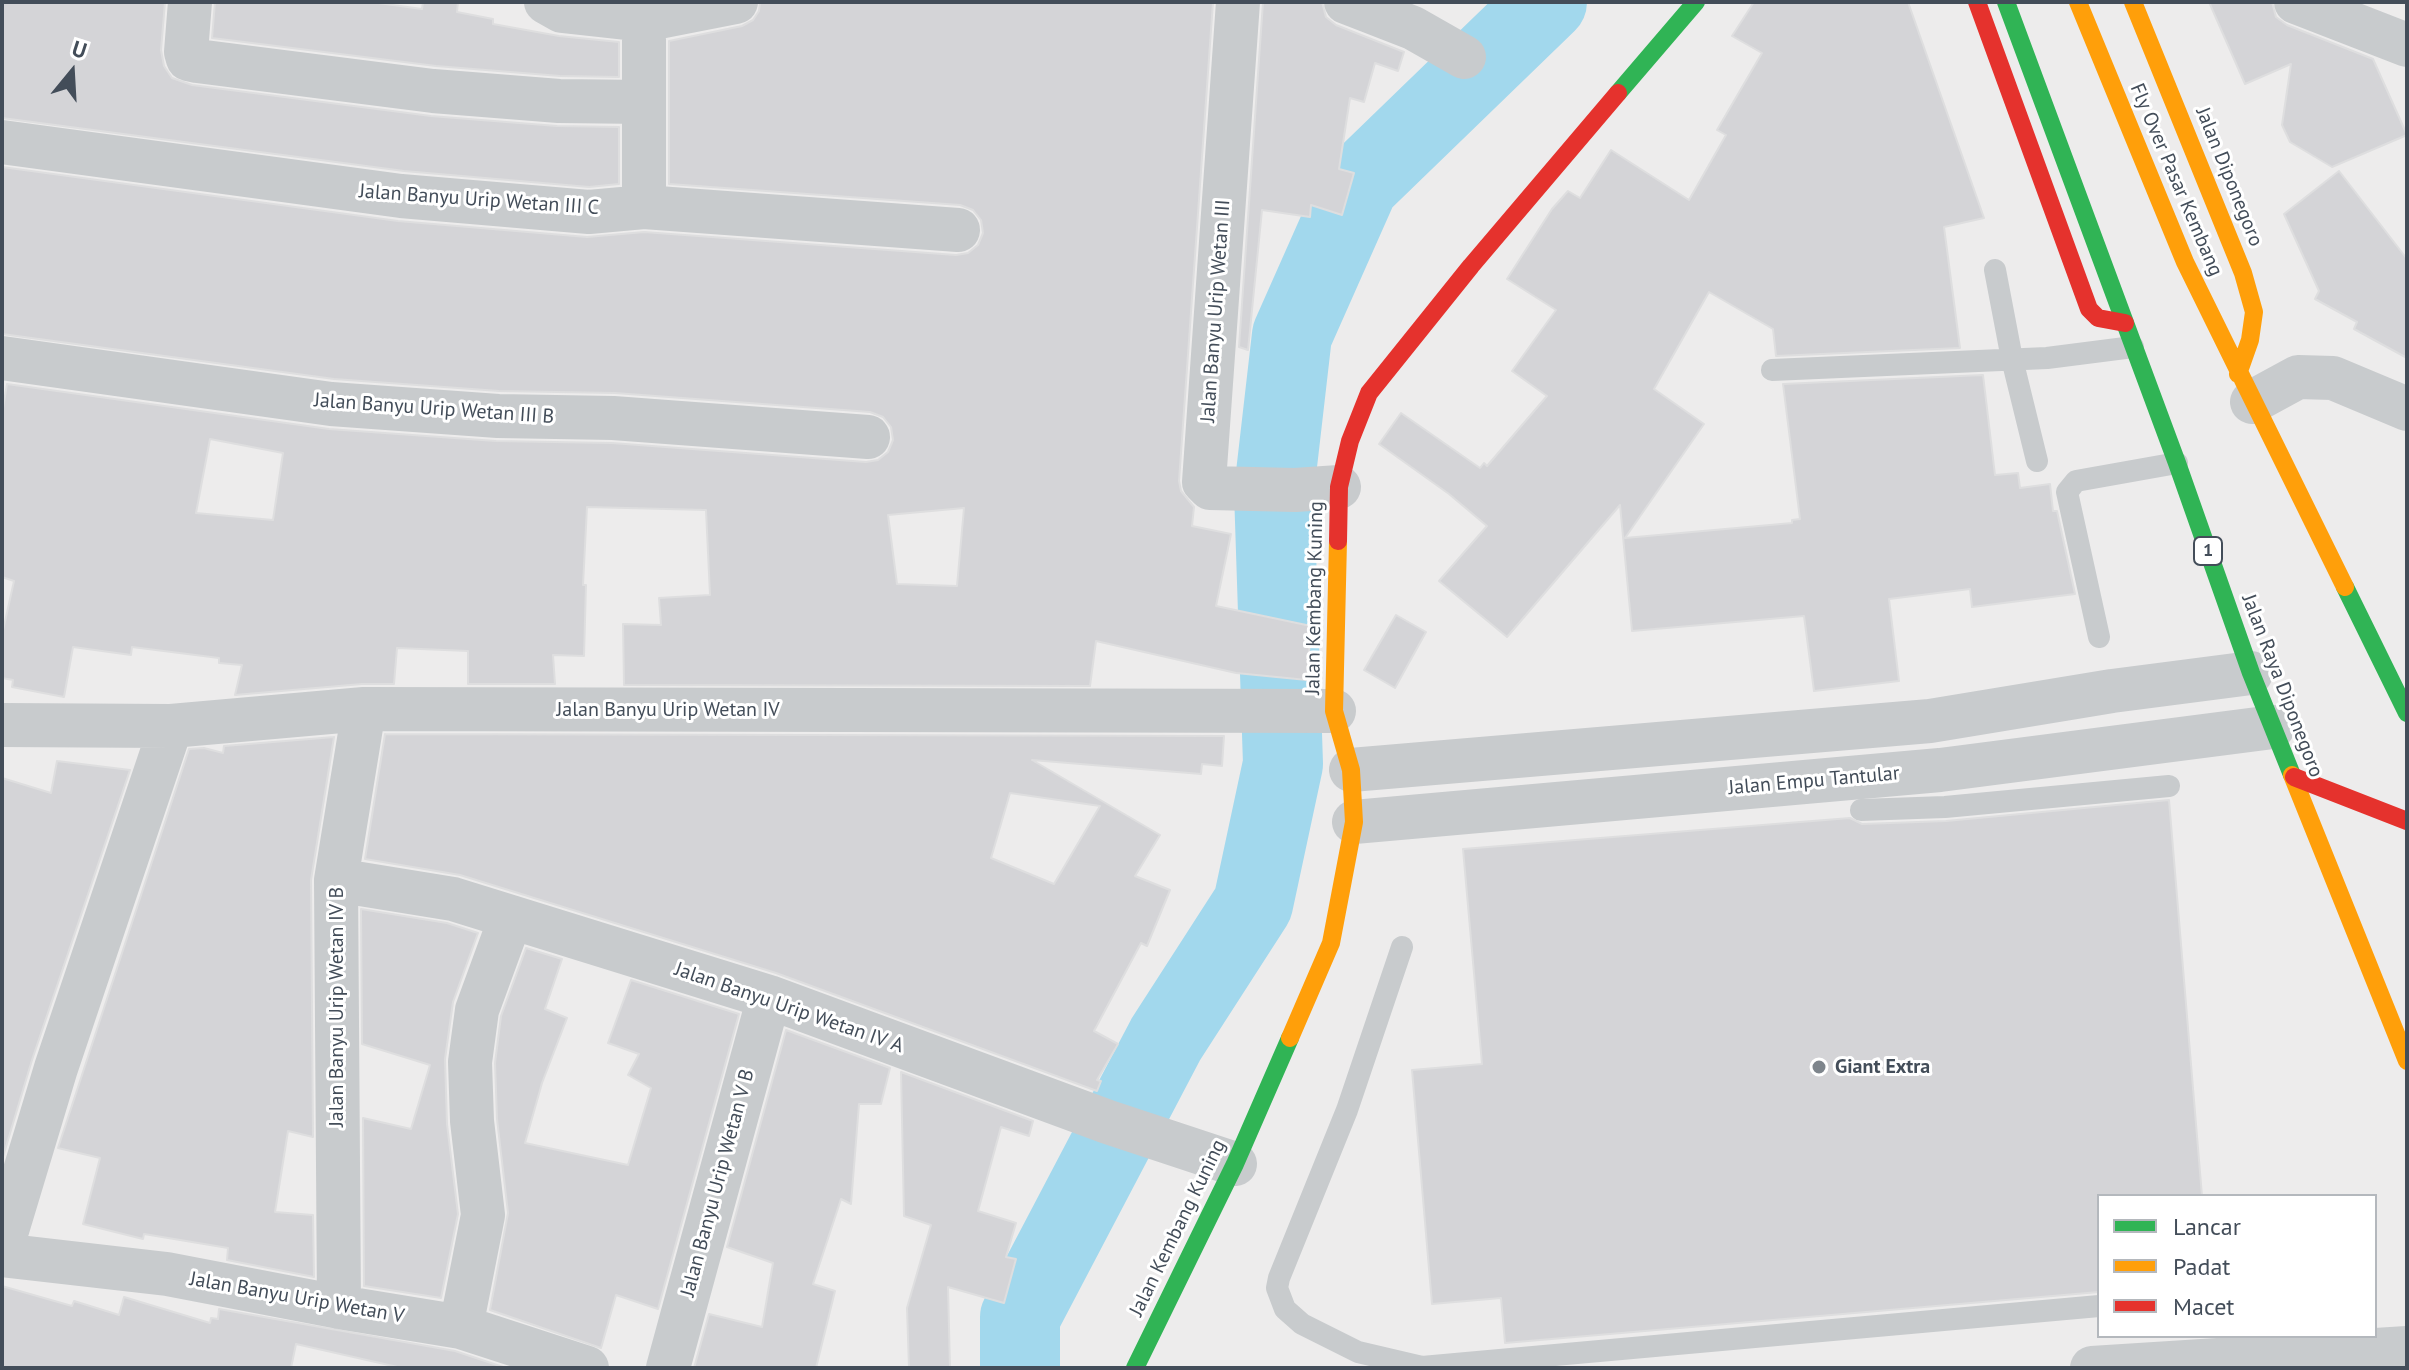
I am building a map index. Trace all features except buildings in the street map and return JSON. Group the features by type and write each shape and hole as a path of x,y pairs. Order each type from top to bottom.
{"main road":[{"name":"Jalan Kembang Kuning","path":"1135,1368 1235,1164 1331,943 1354,822 1351,770 1334,711 1339,487 1350,441 1369,393 1471,266 1696,2"},
{"path":"1977,2 2089,309 2098,318 2125,323"},
{"name":"1","path":"2006,2 2125,323"},
{"name":"Fly Over Pasar Kembang","path":"2078,2 2185,262 2245,388"},
{"name":"Jalan Diponegoro","path":"2133,2 2243,273 2254,312 2245,388"},
{"name":"Jalan Raya Diponegoro","path":"2125,323 2251,673 2407,1061"},
{"path":"2245,388 2407,713"},
{"path":"2294,777 2407,821"}],"street":[{"path":"190,2 186,52 188,59 197,61 433,91 559,101 644,102"},
{"path":"546,2 562,11 644,20 736,2"},
{"name":"Jalan Banyu Urip Wetan III","path":"1238,2 1204,482 1210,488 1339,487"},
{"path":"1346,2 1413,28 1464,57"},
{"path":"2296,2 2407,45"},
{"path":"644,20 644,207"},
{"name":"Jalan Banyu Urip Wetan III C","path":"2,142 401,196 589,212 644,207 958,230"},
{"name":"Jalan Banyu Urip Wetan III B","path":"2,358 331,404 498,416 613,418 868,437"},
{"path":"2245,388 2298,377 2333,378 2407,409"},
{"path":"1351,770 1930,721 2112,691 2251,673"},
{"name":"Jalan Banyu Urip Wetan IV","path":"2,725 171,726 364,709 1334,711"},
{"name":"Jalan Banyu Urip Wetan IV B","path":"339,1307 336,880 364,709"},
{"path":"2,1247 56,1068 171,726"},
{"name":"Jalan Empu Tantular","path":"1354,822 1943,788 2273,727"},
{"name":"Jalan Banyu Urip Wetan IV A","path":"336,880 453,899 769,997 1126,1128 1235,1164"},
{"path":"461,1327 483,1215 472,1121 470,1062 477,1010 511,917"},
{"name":"Jalan Banyu Urip Wetan V B","path":"668,1368 769,997"},
{"name":"Jalan Banyu Urip Wetan V","path":"2,1255 167,1274 461,1327 587,1368"},
{"path":"2092,1368 2282,1355 2349,1344 2407,1348"}],"lane":[{"path":"1995,270 2012,359 2037,461"},
{"path":"1772,370 2047,358 2133,347"},
{"path":"2099,637 2067,492 2076,481 2177,463"},
{"path":"1930,721 1943,788"},
{"path":"1861,810 1943,788 2169,786"},
{"path":"1402,947 1347,1110 1279,1278 1277,1288 1285,1309 1302,1324 1358,1352 1422,1367 2097,1306"}],"waterway":[{"path":"1020,1368 1020,1317 1166,1039 1253,904 1283,764 1274,491 1292,335 1359,184 1547,2"}],"traffic: fast":[{"path":"1618,93 1696,2"},
{"path":"2006,2 2177,463 2251,673 2292,775"},
{"path":"2345,587 2407,713"},
{"path":"1135,1368 1235,1164 1290,1038"}],"traffic: slow":[{"path":"2078,2 2185,262 2345,587"},
{"path":"2133,2 2243,273 2254,312 2250,340 2238,374"},
{"path":"1290,1038 1331,943 1354,822 1351,770 1334,711 1338,541"},
{"path":"2292,775 2407,1061"}],"traffic: jam":[{"path":"1977,2 2089,309 2098,318 2125,323"},
{"path":"1338,541 1339,487 1350,441 1369,393 1471,266 1618,93"},
{"path":"2294,777 2407,821"}],"place":[{"name":"Giant Extra","path":"1819,1067"}]}
